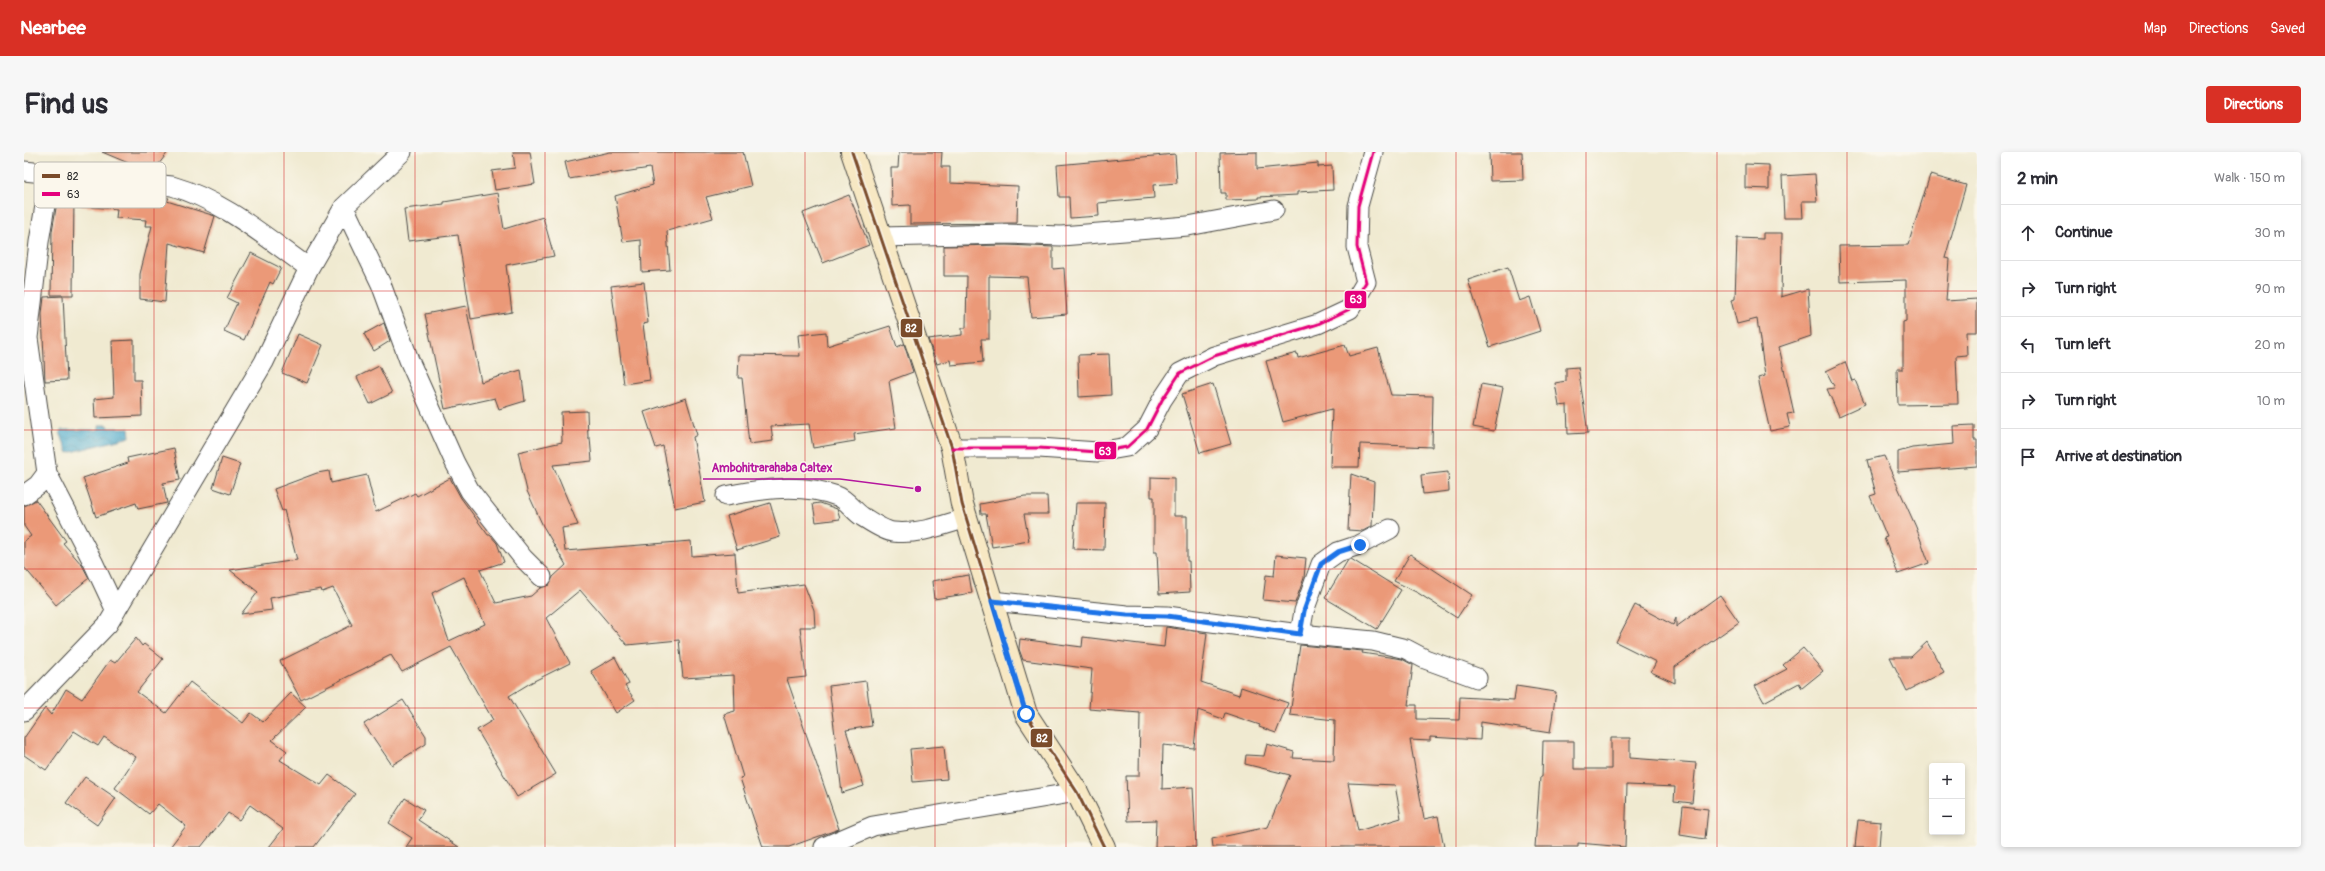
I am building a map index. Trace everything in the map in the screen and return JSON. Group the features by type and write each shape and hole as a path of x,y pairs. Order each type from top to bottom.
{"street":[{"path":"24,711 108,624 264,362 309,268 344,207 402,152"},
{"path":"852,152 952,448 962,504 1026,714 1077,792 1104,847"},
{"path":"952,448 1039,448 1098,452 1127,447 1147,429 1162,400 1180,373 1214,356 1318,324 1350,309 1366,282 1357,247 1358,206 1373,152"},
{"path":"24,171 34,173"},
{"path":"166,185 191,192 225,208 309,268"},
{"path":"344,207 381,284 409,360 455,463 470,491 523,558 542,577"},
{"path":"45,208 26,339 47,472 116,611"},
{"path":"881,237 1007,234 1061,236 1188,226 1274,210"},
{"path":"24,495 38,485 47,472"},
{"path":"726,496 784,488 839,496 862,517 891,532 922,531 967,518"},
{"path":"1300,634 1304,611 1321,564 1338,552 1360,545 1390,530"},
{"path":"992,601 1127,615 1167,616 1300,634 1373,642 1406,649 1424,659 1477,678"},
{"path":"824,847 873,826 1077,792"}],"water":[{"path":"100,425 108,425 109,428 129,428 130,437 68,453 60,432 61,430 98,430"}],"building":[{"path":"102,152 168,152 160,162 126,162"},
{"path":"513,152 530,152 535,184 495,190 492,171 515,168"},
{"path":"610,152 743,152 751,186 706,197 713,218 667,231 670,270 642,272 641,240 623,242 615,196 653,185 650,168 611,174 611,172 569,179 565,162"},
{"path":"899,152 942,152 941,167 950,167 950,183 1018,186 1017,223 910,224 910,205 892,206 891,168 898,168"},
{"path":"1257,152 1257,169 1318,163 1318,167 1332,166 1333,190 1297,192 1297,195 1258,197 1258,199 1226,200 1226,193 1221,193 1220,153"},
{"path":"1489,152 1522,152 1523,180 1490,181"},
{"path":"1175,154 1177,183 1153,185 1154,198 1098,203 1099,216 1070,218 1069,197 1059,197 1057,165"},
{"path":"1745,164 1769,165 1769,189 1745,188"},
{"path":"1815,174 1817,201 1802,201 1803,218 1784,218 1782,176"},
{"path":"1930,175 1966,185 1945,258 1949,259 1946,301 1977,299 1977,332 1966,332 1967,355 1956,356 1958,404 1898,405 1897,369 1903,369 1903,322 1906,321 1906,280 1840,282 1839,246 1908,245"},
{"path":"498,193 504,229 543,217 554,256 506,265 512,312 471,319 458,235 408,241 404,209 444,204 444,202"},
{"path":"849,195 869,245 823,263 803,213"},
{"path":"166,198 169,198 167,201 215,216 204,253 169,243 165,302 140,299 140,274 152,226 145,226 146,220 116,218 117,209 105,208 166,208"},
{"path":"56,208 74,208 73,295 51,295 52,231"},
{"path":"1763,233 1782,233 1781,297 1808,289 1811,336 1779,347 1794,413 1787,414 1790,427 1770,431 1758,378 1765,376 1757,319 1737,324 1731,300 1735,299 1737,238 1763,239"},
{"path":"1007,245 1053,247 1053,269 1064,268 1067,314 1031,317 1027,277 989,276 989,339 981,339 983,362 951,365 950,360 937,364 928,339 962,335 962,328 966,328 967,276 944,276 944,246"},
{"path":"251,253 281,268 273,284 270,282 244,340 224,331 237,303 227,298"},
{"path":"1508,267 1519,301 1530,297 1540,331 1490,347 1468,280"},
{"path":"644,282 648,323 643,324 650,380 624,384 611,286"},
{"path":"63,296 67,380 45,381 42,314 44,297"},
{"path":"466,306 481,382 521,370 525,401 499,409 495,398 445,409 425,314"},
{"path":"384,323 390,341 374,351 364,334"},
{"path":"890,326 897,347 904,344 913,372 889,381 896,428 854,434 855,441 813,448 809,424 771,426 773,441 749,444 742,378 738,378 739,355 800,356 798,335 826,332 827,346"},
{"path":"298,334 323,345 307,383 282,373"},
{"path":"134,340 134,380 141,380 142,416 95,418 94,399 114,397 112,341"},
{"path":"1345,345 1349,356 1378,348 1391,395 1433,396 1432,447 1360,444 1359,467 1330,467 1332,409 1283,422 1266,361 1297,353 1298,358"},
{"path":"1109,354 1111,395 1079,397 1078,355"},
{"path":"1845,362 1852,381 1855,380 1865,404 1839,416 1827,389 1835,388 1826,371"},
{"path":"379,366 392,393 370,404 357,377"},
{"path":"1578,367 1588,433 1568,434 1567,405 1559,406 1555,383 1566,381 1566,368"},
{"path":"1213,384 1231,444 1200,453 1182,394"},
{"path":"1481,384 1503,388 1494,431 1473,427"},
{"path":"686,398 697,435 693,437 705,502 675,508 663,446 656,448 644,412"},
{"path":"587,411 588,438 590,438 592,461 553,465 578,525 562,528 565,551 691,541 692,556 735,553 738,593 804,584 814,610 815,627 800,627 806,677 787,679 839,829 789,847 763,847 740,778 743,777 724,714 735,711 734,675 683,678 679,640 627,645 580,590 546,618 570,663 532,682 509,696 556,774 517,797 477,730 493,720 451,647 402,672 391,655 301,700 280,661 352,625 333,588 322,592 321,589 270,598 272,610 241,614 258,592 230,570 297,560 284,510 282,511 274,489 317,473 329,471 331,483 367,475 376,512 415,493 417,496 450,478 461,498 488,535 490,535 497,543 504,562 480,570 496,603 531,596 540,588 549,585 553,577 566,565 543,526 527,491 518,452 562,442 561,412","holes":["464,577 485,624 449,641 432,593"]},
{"path":"1974,425 1974,440 1977,440 1977,466 1898,472 1898,452 1912,448 1954,444 1953,426"},
{"path":"174,448 180,480 163,483 167,503 138,509 136,503 96,517 83,478 128,463 127,458"},
{"path":"1884,456 1916,527 1929,563 1898,574 1884,538 1887,537 1870,496 1876,494 1867,460"},
{"path":"222,458 240,464 230,494 213,488"},
{"path":"1448,472 1449,491 1423,494 1421,475"},
{"path":"1351,474 1374,482 1372,526 1363,531 1348,530"},
{"path":"1151,477 1174,478 1174,516 1187,516 1187,561 1189,561 1190,592 1159,594 1157,552 1154,552 1154,497 1151,497"},
{"path":"1025,496 1047,496 1048,514 1024,514 1029,541 992,547 986,514 981,514 980,504"},
{"path":"36,500 66,541 63,543 82,565 89,578 56,605 24,567 24,541 31,536 24,526 24,506"},
{"path":"770,503 780,537 737,550 727,516"},
{"path":"820,503 837,509 840,519 816,522 813,504"},
{"path":"1076,503 1105,503 1104,550 1073,549"},
{"path":"1410,554 1472,595 1457,618 1418,593 1394,581"},
{"path":"1276,555 1306,558 1304,578 1295,603 1263,600 1266,575 1274,576"},
{"path":"1351,559 1401,590 1377,629 1325,598 1348,560"},
{"path":"969,575 972,593 934,599 932,581"},
{"path":"1720,595 1739,622 1675,667 1675,683 1651,672 1656,662 1616,642 1635,605 1673,625 1676,618 1676,627"},
{"path":"1166,627 1207,633 1201,682 1239,695 1241,687 1288,703 1276,733 1259,727 1260,725 1225,713 1223,719 1198,710 1194,748 1163,745 1162,789 1193,787 1196,847 1155,847 1156,820 1128,821 1126,776 1139,776 1140,713 1089,709 1092,669 1023,660 1019,649 1020,639 1082,647 1083,637 1164,647"},
{"path":"136,638 142,646 144,644 163,659 137,692 166,713 190,682 243,723 251,713 263,722 291,693 306,707 272,740 287,751 280,760 321,785 329,775 355,794 314,847 269,847 283,829 250,805 239,820 228,813 201,847 170,847 186,826 158,804 149,814 115,788 136,757 104,737 98,746 74,731 46,770 24,755 24,738 45,708 51,715 66,689 82,699 110,660 115,663"},
{"path":"1927,642 1944,672 1907,691 1890,657 1911,657"},
{"path":"1300,645 1363,651 1362,653 1402,659 1413,665 1408,705 1417,705 1417,719 1459,720 1460,697 1514,700 1516,686 1556,692 1550,733 1481,722 1480,740 1430,737 1430,741 1410,740 1424,819 1438,816 1444,847 1213,847 1212,839 1268,827 1290,775 1245,764 1246,755 1264,756 1267,744 1294,752 1293,758 1334,760 1335,720 1290,715","holes":["1348,783 1395,785 1401,818 1358,831"]},
{"path":"1803,648 1823,671 1802,688 1799,683 1764,702 1755,686 1787,669 1783,665"},
{"path":"615,657 629,684 625,686 635,700 616,713 591,671"},
{"path":"866,681 872,726 846,730 864,786 842,793 829,686"},
{"path":"403,700 426,736 426,744 392,765 364,724"},
{"path":"1611,738 1630,738 1630,758 1696,763 1692,803 1674,801 1675,787 1627,785 1625,847 1578,843 1578,847 1535,847 1540,777 1542,777 1543,741 1574,741 1574,769 1611,769"},
{"path":"944,746 947,779 913,782 910,749"},
{"path":"85,777 116,798 97,825 66,803"},
{"path":"405,798 424,810 418,820 459,847 406,847 412,838 389,823"},
{"path":"1683,806 1708,809 1705,839 1680,835"},
{"path":"1858,820 1881,822 1879,847 1855,847"}],"transit line":[{"name":"82","path":"852,152 952,448 962,504 1026,714 1077,792 1104,847"},
{"name":"63","path":"952,448 1039,448 1098,452 1127,447 1147,429 1162,400 1180,373 1214,356 1318,324 1350,309 1366,282 1357,247 1358,206 1373,152"}],"place":[{"name":"Ambohitrarahaba Caltex","path":"918,489"}],"route":[{"path":"1026,714 992,601 1127,615 1167,616 1300,634 1304,611 1321,564 1338,552 1360,545"}]}
